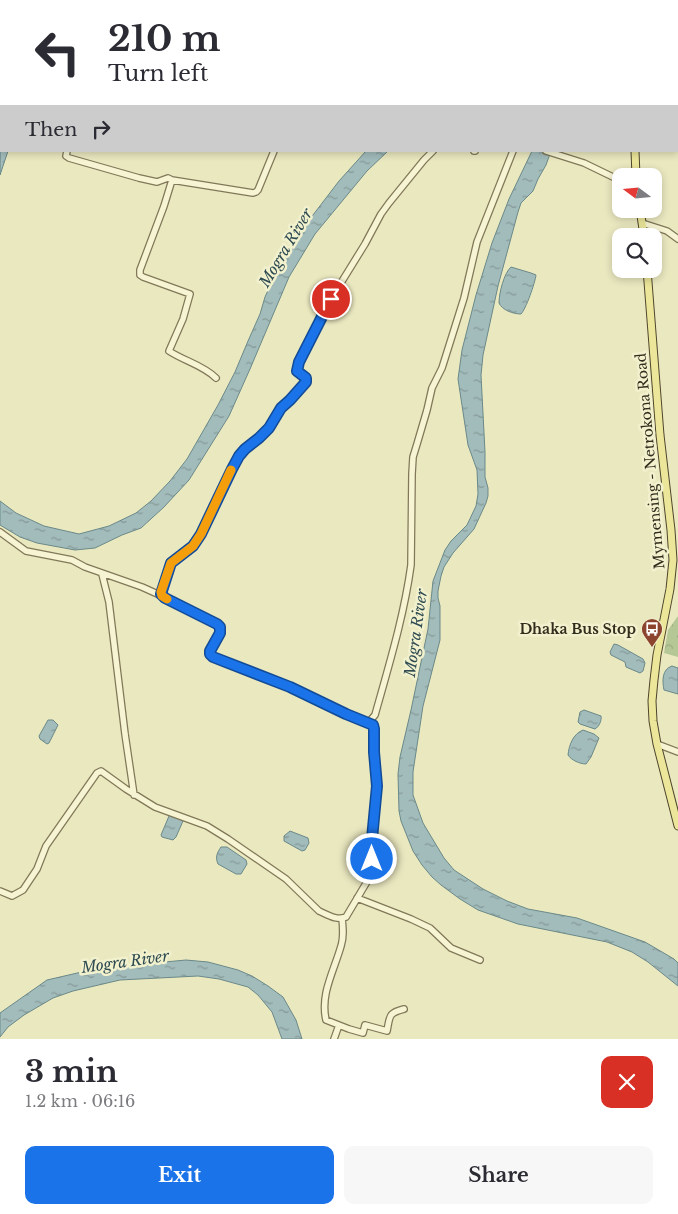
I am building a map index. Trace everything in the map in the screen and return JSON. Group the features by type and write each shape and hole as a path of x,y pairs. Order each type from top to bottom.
{"main road":[{"path":"635,152 636,168"},
{"path":"641,218 643,228"},
{"name":"Mymensing - Netrokona Road","path":"648,278 660,435 673,560 670,589 657,655 652,701 653,722 678,826"}],"street":[{"path":"67,152 66,156 69,158 121,174 157,182 168,178 256,192 274,152"},
{"path":"162,596 161,592 171,563 193,546 201,534 239,456 269,428 281,408 306,382 306,378 297,371 299,362 331,299 381,214 432,152"},
{"path":"368,723 375,714 395,645 409,579 411,565 412,474 416,444 432,388 442,368 464,298 477,242 513,152"},
{"path":"549,152 584,163 612,176"},
{"path":"172,180 140,270 140,275 190,294 183,319 169,350 176,356 202,368 216,378"},
{"path":"642,223 667,231 678,239"},
{"path":"0,532 26,550 72,560 102,574 142,587 217,624 220,627 220,633 210,651 213,657 290,687 373,725 377,786 371,849 372,866 368,880 348,913 342,918 338,919 319,911 286,879 207,826 155,808 101,771 98,771 46,846 37,869 22,890 12,896 0,891"},
{"path":"102,574 109,602 134,795"},
{"path":"657,744 678,752"},
{"path":"357,898 430,928 451,948 480,960"},
{"path":"342,918 344,930 341,946 324,1003 326,1020 363,1033 365,1025 387,1031 391,1014 404,1009"},
{"path":"334,1039 338,1025"}],"green space":[{"path":"678,616 678,657 664,653 668,630"}],"water":[{"path":"0,152 8,152 0,175"},
{"path":"365,152 387,152 367,171 315,234 289,277 229,416 189,480 164,507 141,528 95,548 75,550 37,543 20,537 0,525 0,501 16,513 44,526 79,534 109,526 136,513 151,501 187,459 235,372 275,275 300,232 339,181"},
{"path":"532,152 551,152 533,191 521,203 518,212 498,286 483,355 481,375 485,477 488,496 474,529 453,553 444,567 441,576 438,591 440,640 423,706 413,772 413,795 423,823 444,858 454,870 483,889 528,909 577,918 645,942 678,963 678,986 632,952 607,942 518,924 478,910 460,899 432,877 413,851 401,821 398,774 400,757 428,629 433,581 445,550 467,525 476,506 478,494 477,470 468,445 458,379 462,350 492,243 509,199"},
{"path":"511,267 536,275 530,296 521,314 508,311 499,303 502,284"},
{"path":"614,644 643,659 645,663 643,671 640,673 626,667 625,662 611,655 610,652"},
{"path":"672,666 678,668 678,694 664,690 663,679 666,670"},
{"path":"584,710 601,716 598,727 595,729 578,722 580,712"},
{"path":"48,720 53,720 58,725 47,744 39,736"},
{"path":"583,730 599,738 586,764 571,759 568,755 572,740"},
{"path":"170,815 183,821 173,840 161,835"},
{"path":"290,831 308,838 309,843 305,850 302,851 284,841 284,836"},
{"path":"221,847 227,847 246,860 247,864 241,874 236,874 218,864 217,855"},
{"path":"186,960 208,962 238,970 268,986 283,997 296,1020 302,1039 282,1039 272,1012 258,995 248,987 219,979 198,976 120,980 73,991 53,998 24,1015 8,1027 0,1037 0,1013 47,980 86,971"}],"slow traffic":[{"path":"167,599 162,596 161,592 171,563 193,546 201,534 231,470"}],"place":[{"name":"Dhaka Bus Stop","path":"652,648"}],"route":[{"path":"331,299 299,362 297,371 306,378 306,382 281,408 269,428 239,456 201,534 193,546 171,563 161,594 165,598 220,627 220,633 210,651 213,657 290,687 373,725 377,786 371,849 372,859"}],"water label":[{"name":"Mogra River","path":"286,248"},
{"name":"Mogra River","path":"416,633"},
{"name":"Mogra River","path":"125,962"}]}
